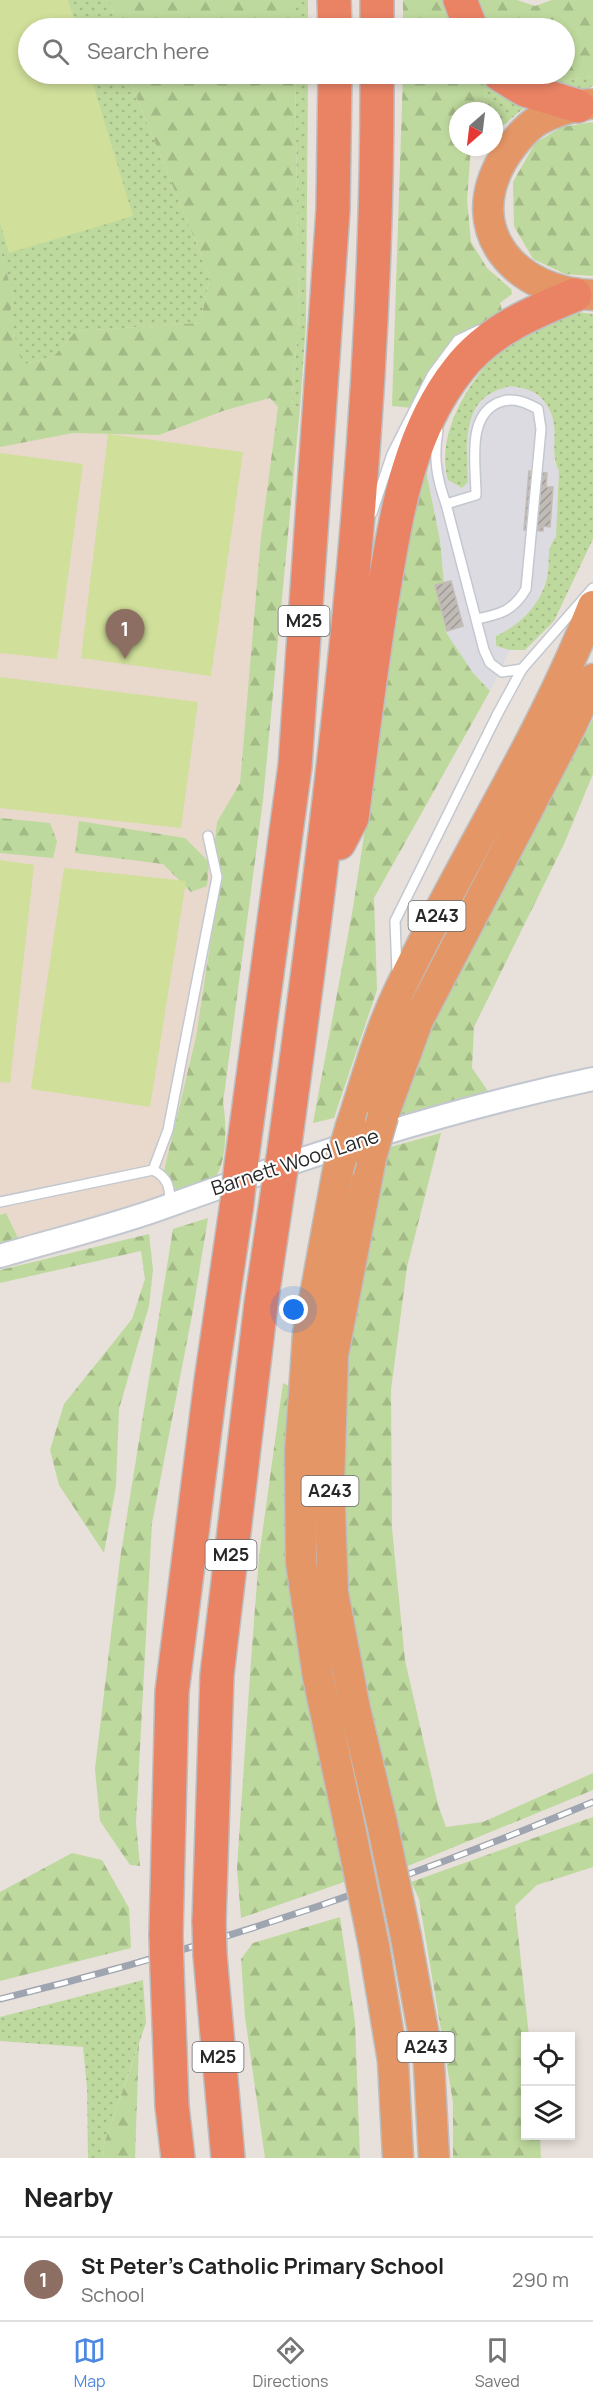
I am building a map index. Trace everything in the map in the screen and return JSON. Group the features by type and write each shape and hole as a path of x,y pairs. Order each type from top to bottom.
{"highway":[{"path":"334,0 335,18"},
{"path":"377,0 377,18"},
{"path":"460,0 467,18"},
{"name":"M25","path":"178,2158 172,2106 166,1969 172,1692 211,1381 295,766 333,210 335,84"},
{"name":"M25","path":"228,2158 209,1922 217,1675 261,1304 321,880 356,557 375,220 377,84"},
{"path":"515,84 525,90 589,103"},
{"path":"584,295 536,283 520,274 505,257 496,241 490,206 495,174 523,132 536,122 589,103"},
{"name":"M25","path":"321,880 352,818 375,643 406,479 417,443 431,411 458,369 494,335 532,313 584,295"},
{"name":"A243","path":"398,2158 393,2061 374,1946 318,1677 301,1551 300,1453 308,1334 338,1170 351,1126 398,995 456,878 545,716 593,606"},
{"name":"A243","path":"434,2158 429,2064 406,1937 355,1709 333,1593 329,1483 333,1354 371,1158 383,1116 418,1020 569,730 593,679"}],"street":[{"name":"Barnett Wood Lane","path":"0,1256 170,1204 407,1125 532,1092 593,1079"}],"lane":[{"path":"356,557 392,454 432,375 458,340 482,328 494,335"},
{"path":"458,369 441,418 436,443 438,482 446,504 484,650 490,663 502,672 522,669"},
{"path":"446,504 476,495 476,432 480,417 494,404 509,400 526,402 538,409 541,429 526,589 518,604 504,614 477,619"},
{"path":"398,995 395,921 522,669 593,588"},
{"path":"153,1170 168,1130 217,877 208,836"},
{"path":"0,1202 153,1170 161,1174 171,1187 170,1204"}],"shaded area":[{"path":"0,0 110,0 114,18 18,18 18,84 130,84 224,411 271,398 278,407 261,536 240,783 217,822 214,848 221,873 196,1037 164,1171 165,1197 0,1243"},
{"path":"510,385 531,390 544,401 555,421 554,462 559,471 556,537 550,545 548,574 536,605 511,629 496,636 496,646 510,650 490,691 473,673 447,634 435,585 444,582 440,540 426,471 443,463 448,480 462,488 468,482 466,437 473,414 486,395"}],"green space":[{"path":"0,0 110,0 114,18 18,18 18,84 131,84 210,277 200,323 76,331 54,356 22,365 9,315 14,300 0,248"},
{"path":"0,0 68,0 74,18 18,18 18,84 93,84 133,216 9,253 0,223"},
{"path":"110,0 294,0 294,18 114,18"},
{"path":"294,0 308,0 308,18 294,18"},
{"path":"403,0 446,0 452,18 403,18"},
{"path":"472,0 517,0 535,6 552,0 593,0 593,76 575,79 575,18 478,18"},
{"path":"593,76 593,86 575,91 544,84 575,84 575,79"},
{"path":"131,84 295,84 299,316 291,406 300,407 263,800 223,1103 225,1146 220,1168 210,1183 195,1190 165,1197 164,1171 196,1037 221,873 214,848 217,822 240,783 261,536 278,407 270,398 223,411 159,435 73,433 0,447 0,248 14,300 9,315 23,365 54,356 76,331 200,323 210,277"},
{"path":"295,84 308,84 306,322 300,407 291,406 299,316"},
{"path":"403,84 483,84 486,96 484,102 449,102 449,156 470,156 467,200 471,242 487,268 511,289 512,294 500,303 502,310 487,322 457,335 429,373 412,408 392,406"},
{"path":"483,84 496,84 524,108 503,126 503,102 484,102 486,96"},
{"path":"593,122 593,276 565,274 533,259 514,226 513,182 535,143 562,127"},
{"path":"570,311 593,314 593,539 554,621 525,650 510,650 496,646 496,636 523,618 536,603 545,584 550,550 556,537 559,471 554,454 553,420 544,401 535,393 525,389 514,386 506,387 484,398 476,407 471,418 467,444 468,482 462,488 448,480 445,460 447,439 453,419 475,379 504,346 530,326"},
{"path":"108,434 243,452 211,676 81,658"},
{"path":"0,453 83,464 57,659 0,653"},
{"path":"421,470 426,471 440,540 444,583 435,585 447,634 473,673 490,691 374,898 377,990 334,1118 313,1123 353,908 392,649 395,600"},
{"path":"0,677 198,702 181,828 0,808"},
{"path":"593,719 593,774 564,844 474,1027 472,1068 488,1091 470,1100 396,1118 437,1012"},
{"path":"0,818 50,823 57,841 53,858 0,853"},
{"path":"79,821 185,838 209,862 207,886 191,892 163,864 75,853"},
{"path":"0,860 34,865 10,1083 0,1082"},
{"path":"64,868 186,881 150,1107 31,1089"},
{"path":"441,1133 407,1267 391,1390 392,1528 405,1660 438,1805 446,1827 483,1822 593,1773 593,1790 403,1868 339,1562 340,1408 357,1270 387,1148"},
{"path":"6,1213 18,1238 0,1243 0,1215"},
{"path":"208,1218 193,1310 152,1523 136,1823 140,1866 130,1865 100,1821 95,1769 120,1559 173,1229"},
{"path":"149,1234 153,1270 149,1306 119,1409 116,1486 104,1553 59,1485 50,1450 64,1404 132,1319 145,1279 141,1251 0,1283 0,1270"},
{"path":"283,1383 289,1386 284,1473 288,1561 299,1654 347,1881 241,1918 237,1868 259,1557"},
{"path":"593,1817 593,1867 537,1885 515,1906 529,2032 521,2032 521,2140 540,2140 541,2158 453,2158 453,2102 419,1899 411,1882"},
{"path":"72,1853 102,1860 129,1908 131,1948 0,1981 0,1892"},
{"path":"340,1917 355,2022 360,2158 265,2158 245,2017 241,1959 253,1943"},
{"path":"143,1980 146,2023 103,2147 104,2158 88,2158 87,2087 83,2047 0,2041 0,2017"},
{"path":"139,2044 135,2158 104,2158 103,2147"}],"building":[{"path":"529,471 547,473 546,487 553,487 550,527 543,526 543,531 524,530"},
{"path":"451,581 463,626 447,631 435,585"}],"railway":[{"path":"0,1999 151,1959 301,1912 448,1860 593,1802"}],"place":[{"name":"St Peter's Catholic Primary School","path":"125,659"}]}
